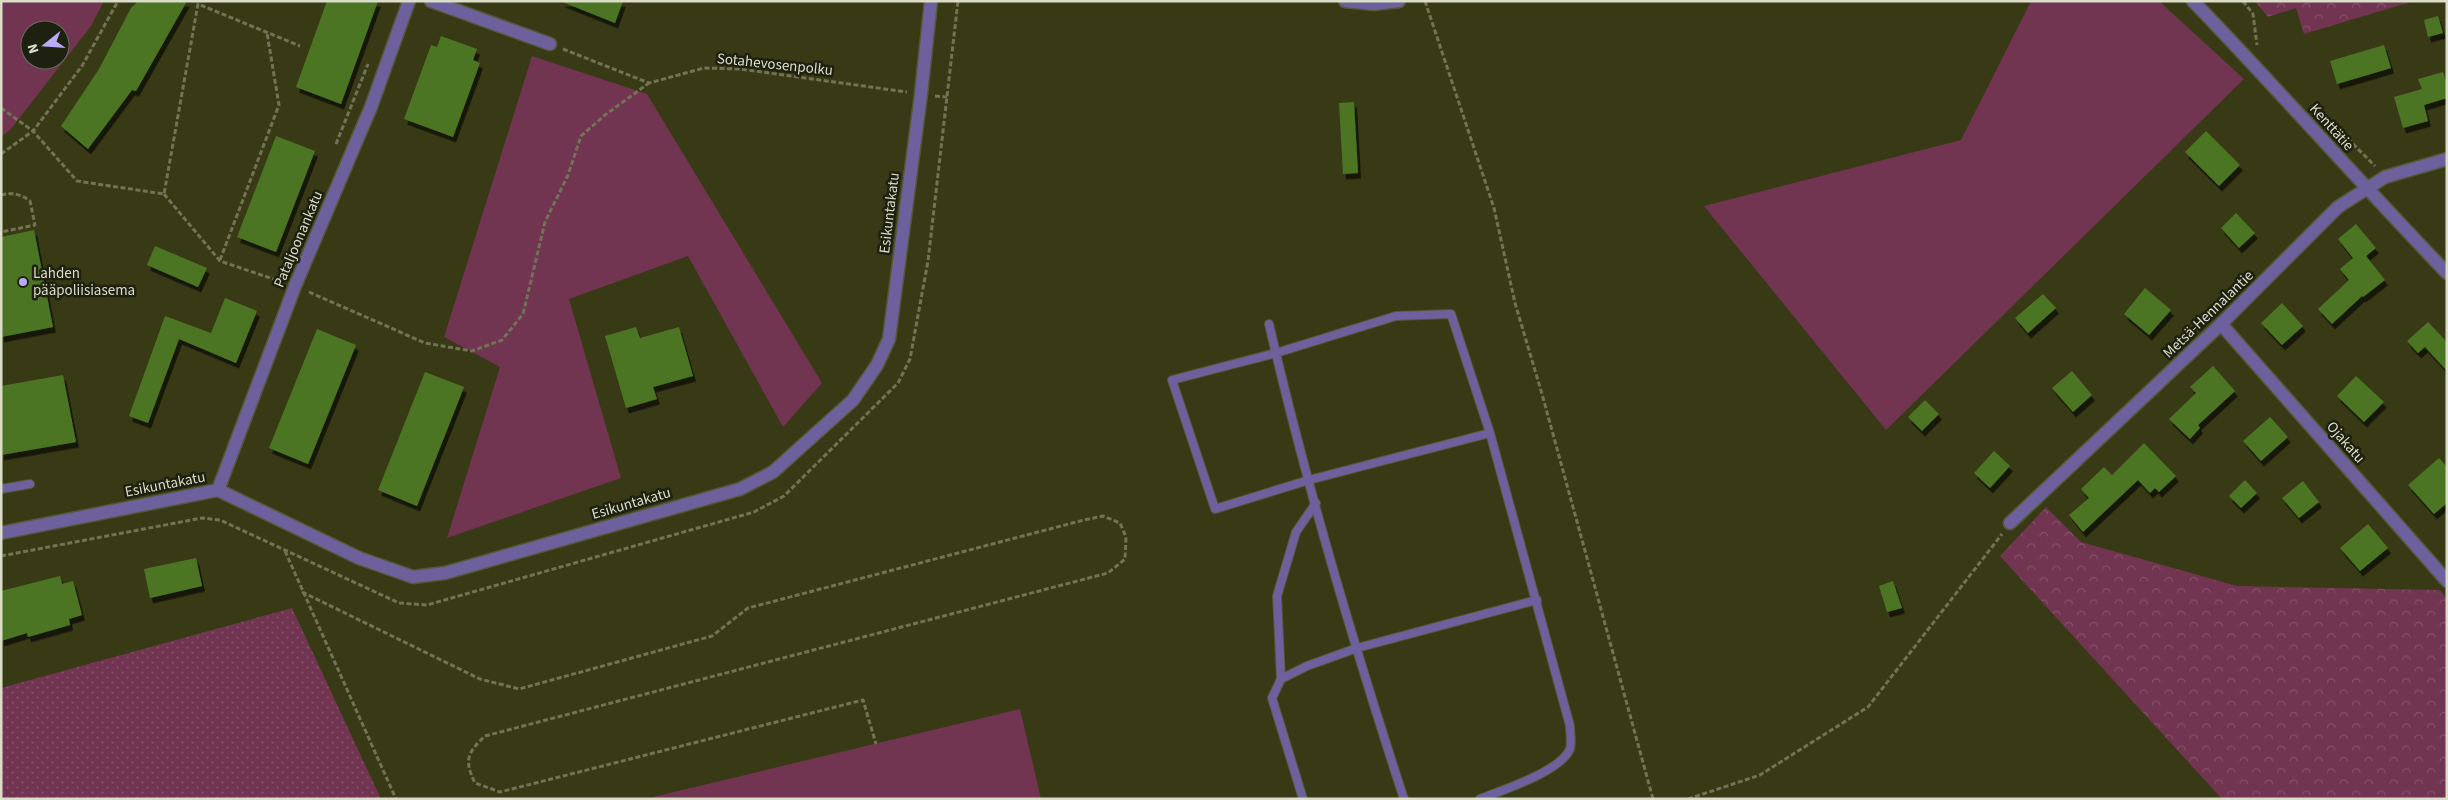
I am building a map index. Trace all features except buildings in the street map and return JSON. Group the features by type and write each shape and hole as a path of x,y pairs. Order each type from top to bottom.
{"street":[{"name":"Pataljoonankatu","path":"218,490 295,286 372,107 409,1"},
{"path":"431,1 550,44"},
{"name":"Esikuntakatu","path":"1,533 218,490 359,558 413,576 444,573 740,490 773,472 853,400 877,365 889,339 921,94 930,1"},
{"path":"1345,1 1374,4 1399,1"},
{"name":"Kenttätie","path":"2194,1 2249,58 2366,189 2447,273"},
{"name":"Metsä-Hennalantie","path":"2010,523 2222,324 2338,207 2385,177 2447,159"},
{"name":"Ojakatu","path":"2222,324 2447,581"}],"lane":[{"path":"1480,799 1532,779 1559,762 1570,749 1570,726 1490,433 1451,314 1396,316 1276,353 1172,380 1215,509 1309,480 1490,433"},
{"path":"1269,324 1309,480 1357,648 1404,799"},
{"path":"1,489 30,484"},
{"path":"1303,799 1272,698 1282,679 1278,596 1296,532 1316,504"},
{"path":"1282,679 1307,666 1357,648 1537,600"}],"path":[{"path":"1,154 33,131 82,66 118,1"},
{"path":"1,556 202,518 220,520 399,603 427,604 754,512 784,496 898,383 910,359 928,261 958,1"},
{"path":"1426,1 1494,208 1515,303 1542,394 1653,799"},
{"path":"2243,1 2253,14 2257,47"},
{"path":"164,194 198,4 300,46"},
{"path":"220,261 279,104 266,32"},
{"path":"550,44 649,83"},
{"name":"Sotahevosenpolku","path":"649,83 704,68 731,69 947,97"},
{"path":"1,108 33,131 77,180 164,194 220,261 295,286 425,342 472,351 502,340 523,314 544,222 568,175 581,136 605,115 649,83"},
{"path":"2318,108 2385,177"},
{"path":"1,195 10,193 22,195 30,201 35,225 1,232"},
{"path":"302,592 480,679 519,689 712,636 748,608 1084,520 1103,516 1120,523 1126,537 1125,559 1108,573 485,736 472,749 468,768 475,783 500,792 863,700 876,744"},
{"path":"1688,799 1760,775 1868,707 2010,523"},
{"path":"284,550 396,799"}],"green space":[{"path":"1,1 104,1 91,26 70,53 70,20 20,20 20,70 57,70 11,129 1,137"},
{"path":"2031,1 2159,1 2244,79 1886,430 1704,206 1961,140"},
{"path":"2255,1 2414,1 2304,34 2296,8 2268,17"},
{"path":"532,56 647,94 822,383 783,427 688,256 569,299 621,478 447,538 500,367 444,337"},
{"path":"2046,507 2081,542 2237,586 2440,590 2447,599 2447,799 2222,799 2000,556"},
{"path":"292,608 381,799 1,799 1,688"},
{"path":"1020,709 1041,799 653,799 653,797"}],"place":[{"name":"Lahden pääpoliisiasema","path":"23,282"}]}
